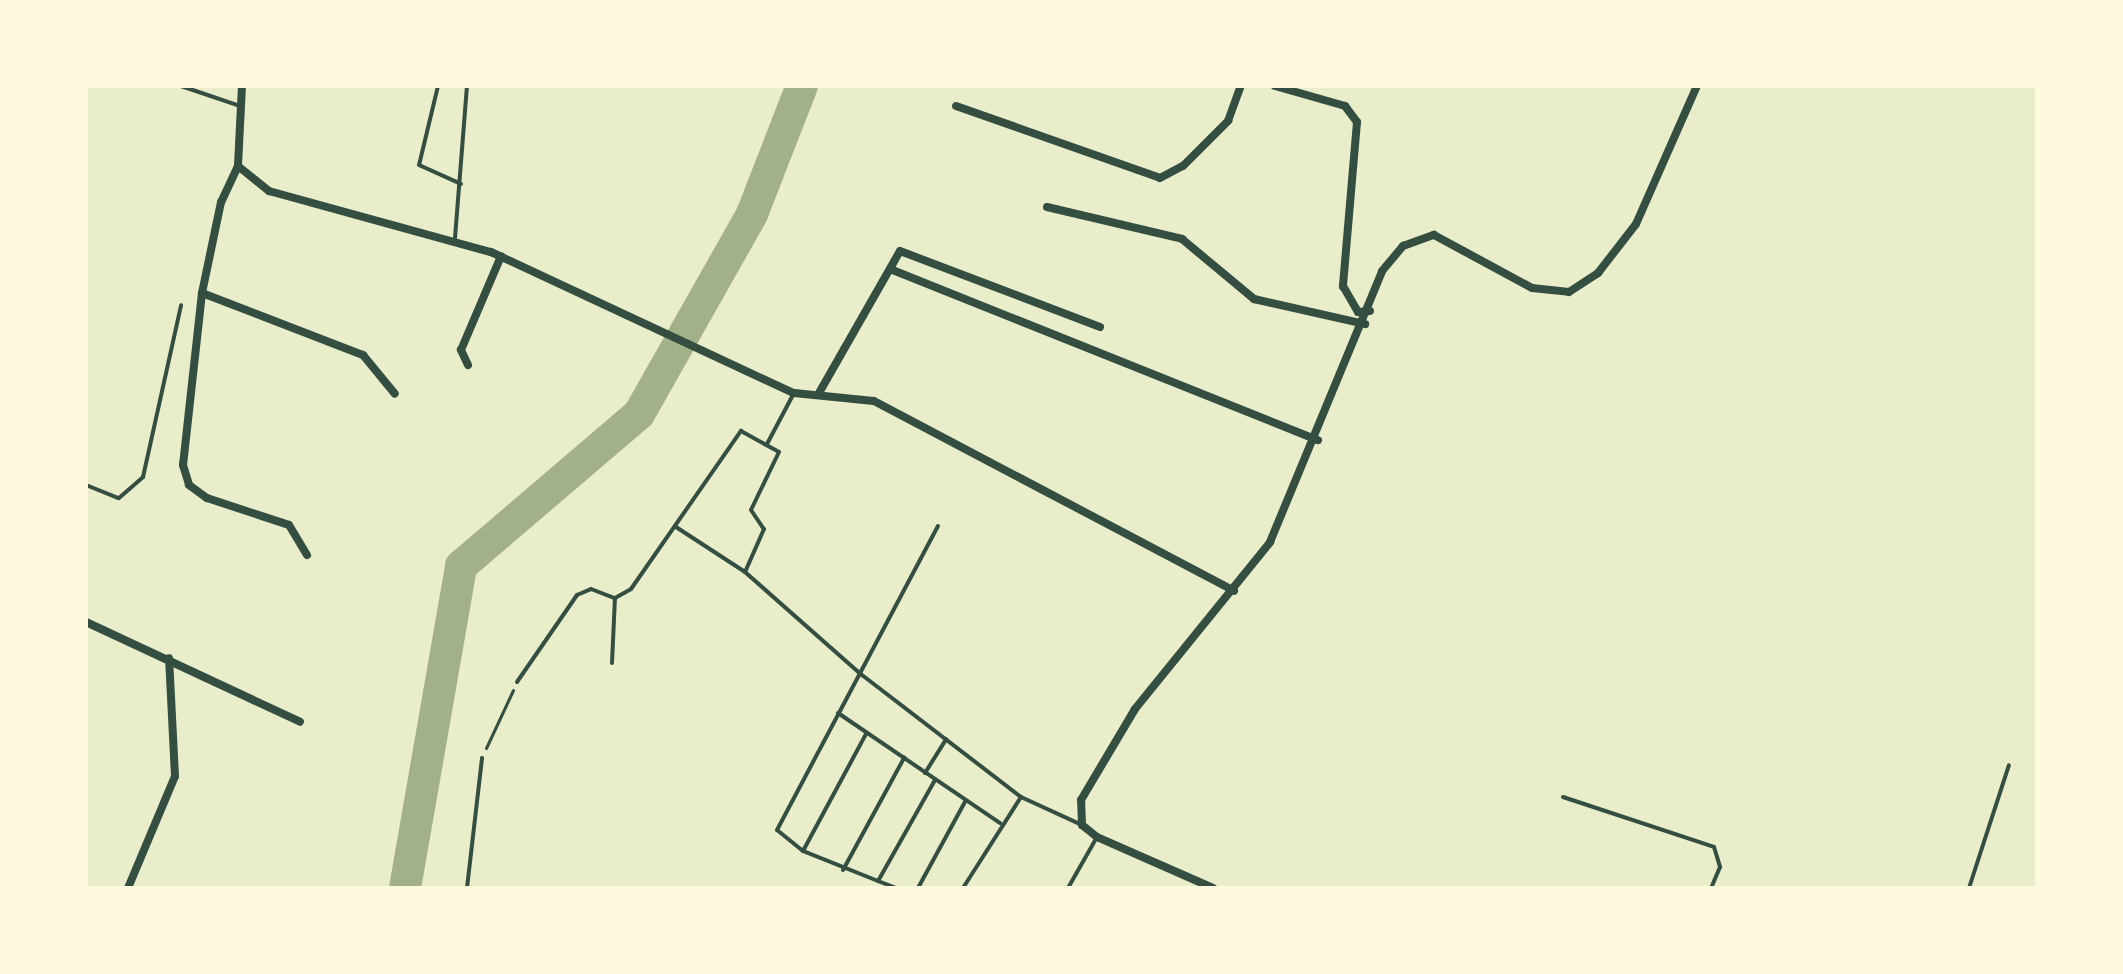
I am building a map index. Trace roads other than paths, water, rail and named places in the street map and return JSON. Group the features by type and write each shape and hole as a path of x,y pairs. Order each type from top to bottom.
{"street":[{"path":"242,86 238,166 221,202 202,293 183,434 189,485 225,506 289,525 307,555"},
{"path":"956,106 1160,178 1183,166 1228,121 1241,86"},
{"path":"1275,86 1345,106 1357,122 1343,286 1358,312 1370,311"},
{"path":"1213,888 1097,837 1082,825 1081,800 1135,709 1234,591 1270,542 1318,440 1370,311 1382,271 1403,246 1434,235 1532,288 1569,292 1588,280 1636,224 1697,86"},
{"path":"238,166 269,191 455,238 501,256 631,312 740,371 794,393 819,393 874,401 1234,591"},
{"path":"1047,207 1182,239 1254,299 1365,324"},
{"path":"819,393 900,251 928,256 1100,327"},
{"path":"468,365 461,350 501,256"},
{"path":"890,269 1318,440"},
{"path":"202,293 363,355 395,394"},
{"path":"86,622 169,658 300,722"},
{"path":"128,888 175,776 169,658"}],"lane":[{"path":"181,86 240,106"},
{"path":"438,86 419,165 461,184"},
{"path":"455,238 467,86"},
{"path":"86,485 119,498 143,477 181,305"},
{"path":"767,444 794,393"},
{"path":"517,682 577,595 591,589 615,598 631,589 738,433 779,452 751,510 764,529 745,572"},
{"path":"896,888 843,870 803,851 777,825 862,675 938,526"},
{"path":"676,527 745,572 862,675 1021,797 1082,825"},
{"path":"612,663 615,598"},
{"path":"838,713 1000,823"},
{"path":"803,851 866,733"},
{"path":"925,773 946,739"},
{"path":"467,888 482,758"},
{"path":"843,870 904,758"},
{"path":"1969,888 2009,765"},
{"path":"878,881 935,780"},
{"path":"963,888 1000,823 1021,797"},
{"path":"1563,797 1714,847 1720,867 1711,888"},
{"path":"918,888 966,800"},
{"path":"1068,888 1097,837"}],"waterway":[{"path":"405,888 461,566 639,414 752,214 802,86"}]}
